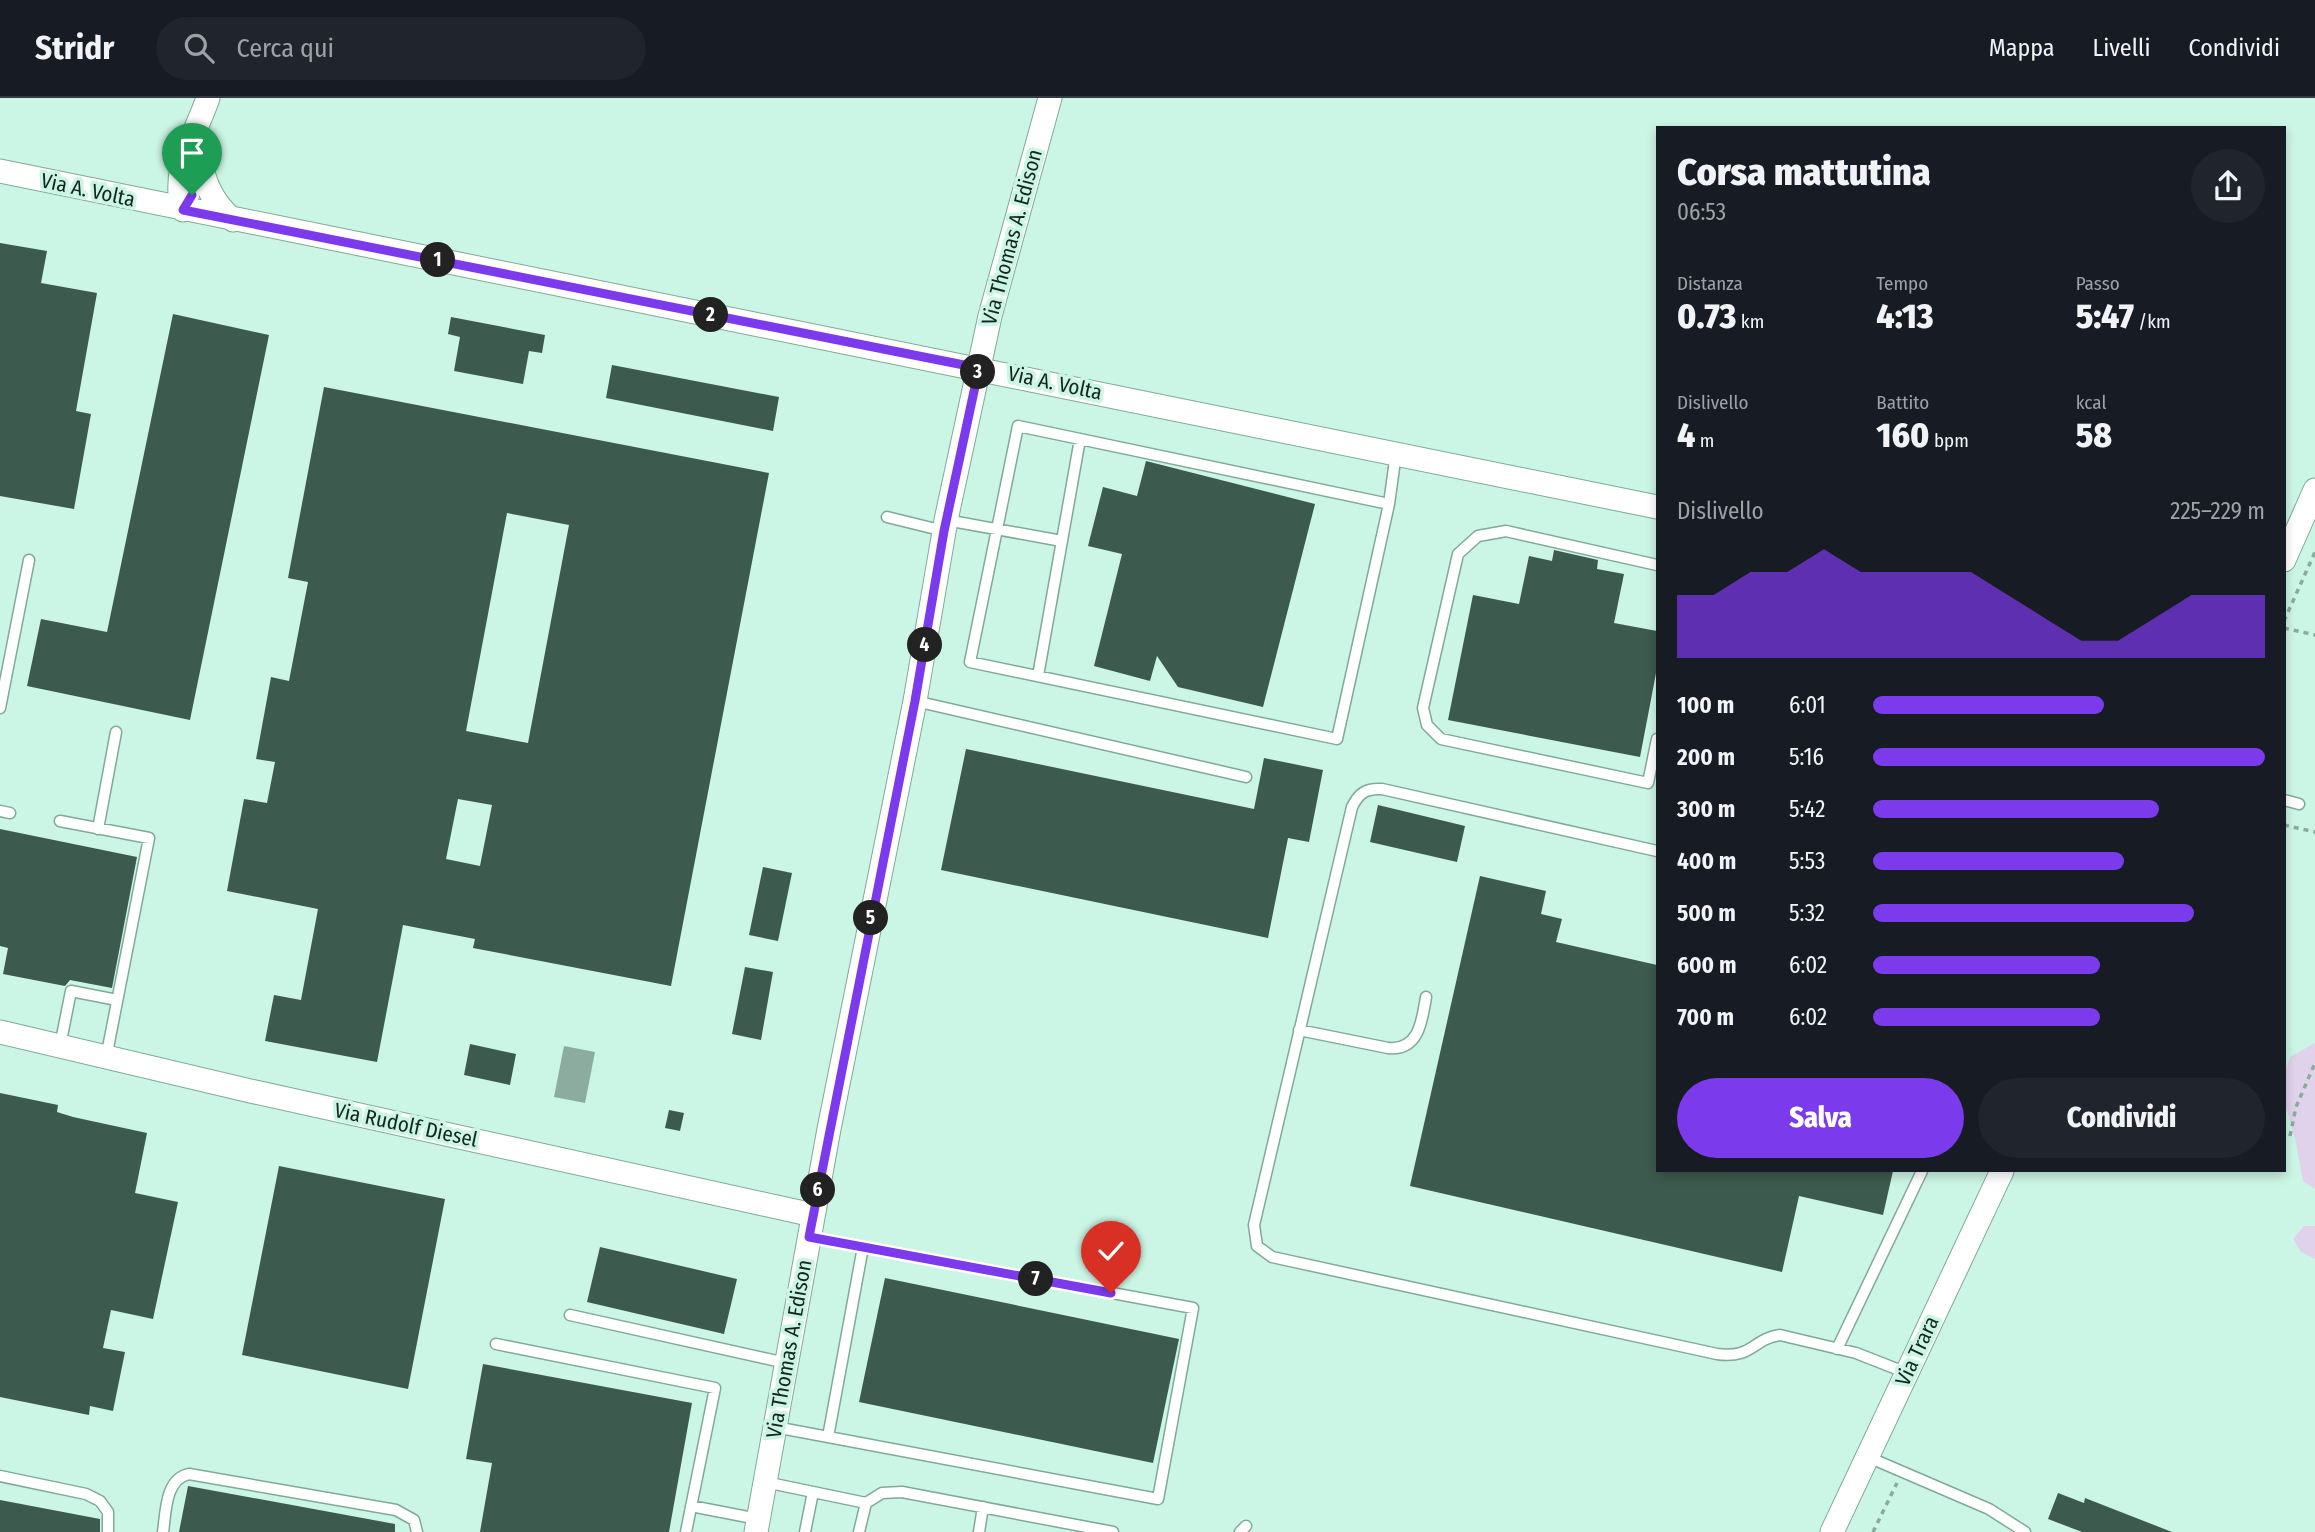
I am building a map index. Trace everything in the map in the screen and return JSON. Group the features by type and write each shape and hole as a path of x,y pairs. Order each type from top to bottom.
{"street":[{"path":"183,210 178,195 190,167 194,134 208,98"},
{"name":"Via Thomas A. Edison","path":"757,1526 811,1226 915,701 946,525 979,368 1050,98"},
{"path":"134,200 152,193 190,167"},
{"path":"190,167 211,198 233,220"},
{"name":"Via A. Volta","path":"0,171 1656,507"},
{"path":"2286,554 2315,490"},
{"name":"Via Rudolf Diesel","path":"0,1031 811,1226"},
{"name":"Via Trara","path":"1832,1532 2002,1172"}],"lane":[{"path":"1389,504 1018,426 970,662 1337,739 1389,504 1396,453"},
{"path":"1038,676 1080,439"},
{"path":"887,517 1062,541"},
{"path":"1656,565 1506,531 1492,531 1472,539 1455,561 1423,708 1427,725 1441,739 1648,783 1656,744"},
{"path":"0,708 29,560"},
{"path":"915,701 1246,777"},
{"path":"98,829 116,732"},
{"path":"1656,852 1382,789 1364,790 1352,807 1254,1225 1257,1246 1266,1255 1717,1354 1740,1355 1767,1339 1780,1335 1838,1349 1908,1373"},
{"path":"2286,801 2299,804"},
{"path":"60,821 149,838 106,1058"},
{"path":"60,1046 71,991 117,1000"},
{"path":"1300,1030 1388,1048 1402,1047 1409,1044 1418,1032 1426,997"},
{"path":"1838,1349 1922,1172"},
{"path":"775,1427 1158,1499 1191,1322 1193,1308 863,1247 811,1226"},
{"path":"828,1437 863,1247"},
{"path":"570,1315 786,1363"},
{"path":"496,1344 715,1388 686,1532"},
{"path":"1868,1457 1989,1509 2025,1532"},
{"path":"163,1532 173,1485 180,1477 189,1474 396,1510 414,1520 417,1532"},
{"path":"0,1476 94,1497 108,1512 108,1532"},
{"path":"765,1482 866,1503 882,1493 892,1492 1113,1532"},
{"path":"805,1532 813,1492"},
{"path":"859,1532 866,1503"},
{"path":"691,1506 757,1526"},
{"path":"979,1532 983,1507"}],"path":[{"path":"2286,617 2315,552"},
{"path":"2286,628 2315,635"},
{"path":"2286,825 2315,832"},
{"path":"2290,1136 2296,1107 2315,1063"},
{"path":"1873,1532 1902,1472"}],"shaded area":[{"path":"2315,1043 2315,1189 2303,1181 2286,1107 2286,1069 2290,1057"},
{"path":"564,1046 595,1052 585,1103 554,1097"},
{"path":"2304,1226 2315,1226 2315,1259 2301,1252 2293,1239"}],"building":[{"path":"0,243 47,251 41,283 97,293 76,411 91,414 74,509 0,496"},
{"path":"173,314 269,335 190,720 27,686 41,619 107,632"},
{"path":"451,317 545,335 542,353 529,351 523,384 454,371 460,337 448,334"},
{"path":"612,365 779,397 773,431 606,398"},
{"path":"324,387 769,473 671,986 473,948 475,939 403,925 377,1062 265,1041 274,995 301,1000 318,909 227,891 244,799 267,803 275,762 256,759 271,677 289,681 308,582 288,578","holes":["507,513 569,525 528,743 466,731","458,799 492,805 480,866 446,859"]},
{"path":"1146,461 1315,504 1263,707 1178,687 1157,656 1150,681 1094,666 1122,554 1088,546 1103,487 1137,496"},
{"path":"1554,550 1598,560 1597,569 1624,574 1614,623 1656,631 1656,673 1640,757 1448,720 1473,595 1519,604 1529,556 1552,561"},
{"path":"966,749 1254,809 1264,758 1323,770 1309,842 1288,838 1268,938 941,870"},
{"path":"1378,805 1465,826 1457,862 1370,842"},
{"path":"0,829 137,857 112,988 70,980 65,986 3,974 8,948 0,946"},
{"path":"763,867 792,873 778,941 749,935"},
{"path":"1480,876 1546,891 1541,914 1562,919 1556,942 1656,965 1656,1172 1893,1172 1883,1215 1799,1196 1782,1272 1410,1186"},
{"path":"745,967 773,972 761,1040 732,1034"},
{"path":"470,1044 516,1054 510,1085 464,1075"},
{"path":"0,1093 58,1105 57,1112 73,1117 147,1133 135,1193 178,1202 153,1319 111,1310 103,1348 125,1352 113,1411 90,1406 89,1415 0,1397"},
{"path":"669,1110 684,1113 680,1131 665,1128"},
{"path":"279,1166 445,1199 408,1389 242,1355"},
{"path":"600,1247 737,1279 724,1334 587,1302"},
{"path":"885,1278 1179,1339 1153,1463 859,1402"},
{"path":"483,1364 692,1403 669,1532 480,1532 492,1463 466,1459"},
{"path":"188,1486 395,1524 395,1532 179,1532"},
{"path":"2058,1493 2084,1503 2085,1498 2172,1532 2082,1532 2048,1519"},
{"path":"0,1500 100,1519 100,1532 0,1532"}],"route":[{"path":"192,195 183,210 979,368 944,531 915,701 809,1237 1111,1293"}]}
